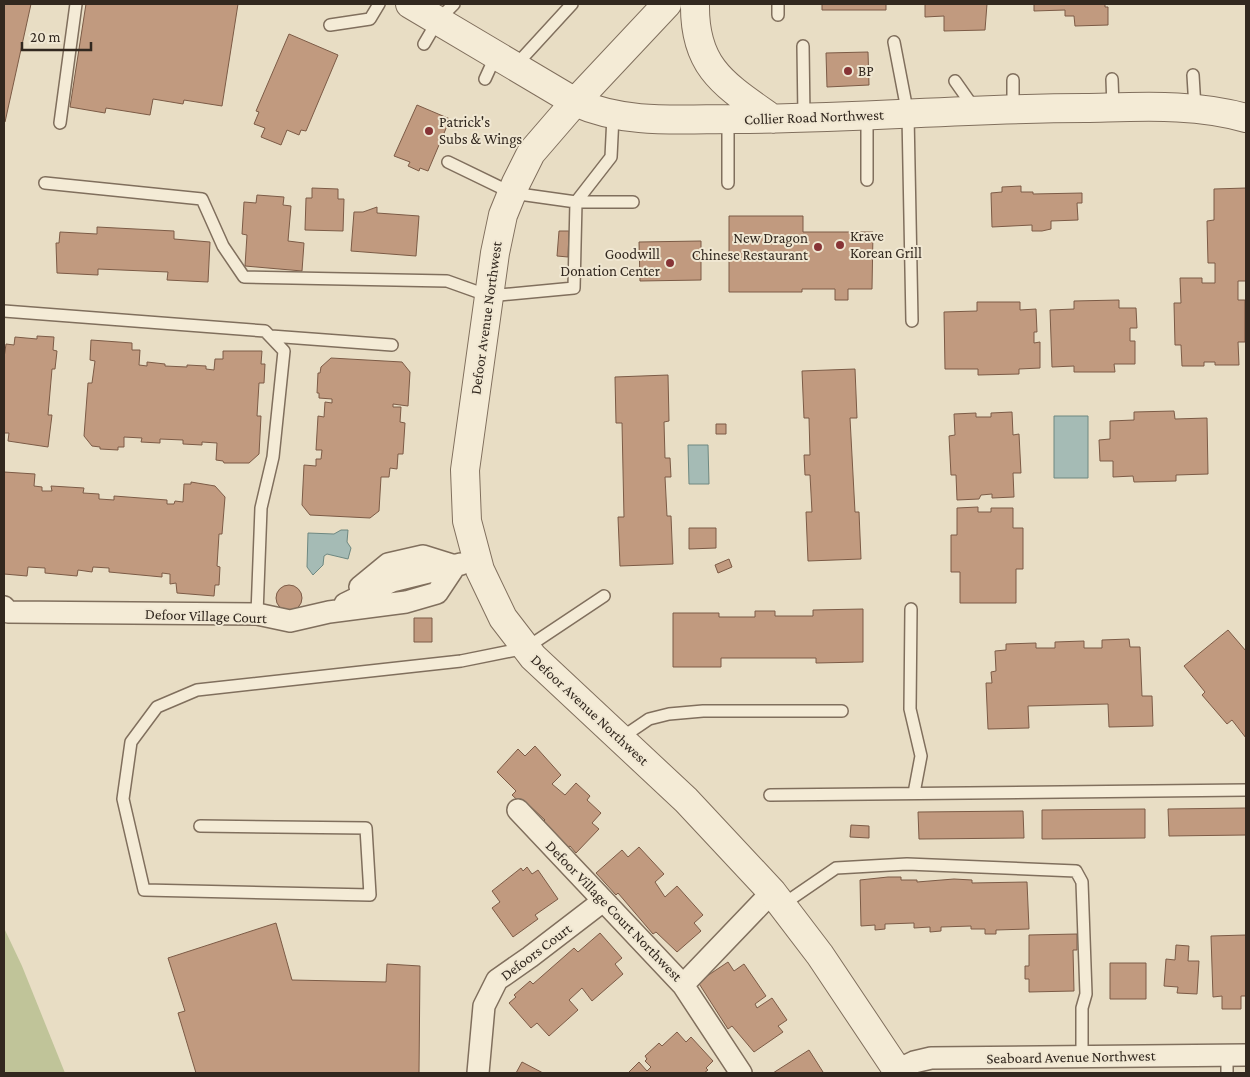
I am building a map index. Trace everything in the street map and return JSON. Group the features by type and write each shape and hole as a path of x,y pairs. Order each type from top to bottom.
{"street":[{"name":"Collier Road Northwest","path":"410,4 446,12 506,59 575,102 597,112 613,116 644,120 773,120 1013,108 1113,107 1195,108 1224,112 1246,118"},
{"name":"Defoor Avenue Northwest","path":"666,4 575,102 531,153 504,215 495,253 465,470 466,562 480,570 503,618 533,657 686,800 777,899 820,955 898,1072"},
{"path":"695,4 699,40 707,63 733,91 773,120"},
{"name":"Defoor Village Court","path":"4,607 8,612 257,614 290,621 329,612 388,564 424,556 466,562"},
{"path":"329,612 406,602 437,593 466,562"},
{"name":"Defoor Village Court Northwest","path":"518,810 683,985 777,899"},
{"name":"Defoors Court","path":"478,1073 484,1006 497,980 530,957 603,900"},
{"path":"683,985 741,1073"},
{"name":"Seaboard Avenue Northwest","path":"898,1072 914,1062 931,1058 1082,1056 1233,1061"}],"lane":[{"path":"60,122 76,4"},
{"path":"330,25 370,19 379,4"},
{"path":"485,79 572,4"},
{"path":"424,44 446,12"},
{"path":"894,42 908,114 912,321"},
{"path":"804,46 804,119"},
{"path":"1193,75 1195,108"},
{"path":"1112,79 1113,107"},
{"path":"1013,80 1013,108"},
{"path":"954,81 975,110"},
{"path":"45,183 202,199 222,246 244,276 447,281 489,296 574,288 576,202 611,157 613,116"},
{"path":"867,116 867,180"},
{"path":"728,120 728,183"},
{"path":"448,162 512,193 576,202 633,202"},
{"path":"4,311 265,330 284,351 273,457 261,508 257,614"},
{"path":"271,336 392,345"},
{"path":"200,826 366,828 370,895 144,890 123,799 131,742 156,707 197,690 461,661 526,648 604,596"},
{"path":"911,609 910,708 921,756 914,793"},
{"path":"620,738 649,719 669,714 703,711 842,711"},
{"path":"770,795 1246,790"},
{"path":"777,899 836,868 907,864 1076,871 1082,882 1086,994 1082,1008 1082,1056"}],"green space":[{"path":"4,928 22,966 65,1073 4,1073"}],"water":[{"path":"1054,416 1088,416 1088,478 1054,478"},
{"path":"688,445 708,445 709,484 689,484"},
{"path":"341,530 348,530 347,542 351,548 348,559 327,554 324,556 323,565 313,575 307,567 308,533 334,534"}],"building":[{"path":"4,4 31,4 5,122 4,122"},
{"path":"86,4 238,4 222,106 184,100 183,104 153,99 150,115 106,108 105,113 70,107"},
{"path":"822,4 886,4 886,10 822,10"},
{"path":"925,4 987,4 985,30 944,31 944,16 925,17"},
{"path":"1034,4 1105,4 1105,7 1108,7 1108,25 1075,26 1074,16 1065,16 1065,10 1034,11"},
{"path":"289,34 338,55 306,131 301,130 299,135 287,130 281,145 261,137 265,128 254,124 259,112 256,111"},
{"path":"868,52 869,85 827,87 826,53"},
{"path":"417,105 450,119 428,171 420,168 419,171 408,166 410,162 394,156"},
{"path":"1021,186 1021,192 1033,192 1033,194 1082,193 1082,203 1077,203 1078,220 1051,221 1051,229 1042,231 1032,231 1032,225 992,227 991,193 1002,192 1002,187"},
{"path":"312,188 338,189 338,199 344,199 343,231 305,230 306,198 312,198"},
{"path":"1246,188 1246,281 1238,281 1238,300 1245,300 1245,342 1238,342 1239,365 1215,365 1215,362 1204,362 1204,366 1182,366 1181,345 1175,345 1174,303 1181,303 1180,278 1202,278 1202,283 1215,283 1215,263 1208,263 1207,221 1214,220 1214,189"},
{"path":"257,195 284,197 283,205 291,206 288,241 304,243 302,271 245,266 247,235 242,234 244,202 256,203"},
{"path":"377,207 377,213 419,216 416,256 351,251 354,212 363,212"},
{"path":"729,216 803,216 803,232 873,232 872,289 848,289 848,300 835,300 835,289 802,289 802,292 729,292"},
{"path":"97,227 174,231 174,239 210,242 208,282 167,280 168,272 98,269 98,275 57,273 56,243 59,243 60,232 97,234"},
{"path":"559,231 569,231 568,257 557,256"},
{"path":"701,241 701,280 640,281 639,242"},
{"path":"1119,300 1119,308 1136,308 1137,328 1130,328 1130,341 1135,341 1135,364 1114,364 1115,372 1074,372 1074,366 1052,367 1050,310 1074,309 1074,301"},
{"path":"977,302 1020,302 1020,310 1036,309 1037,332 1034,332 1034,343 1040,342 1040,368 1019,369 1019,374 978,375 978,369 945,369 944,312 977,311"},
{"path":"37,336 54,337 53,350 57,351 55,369 52,369 48,415 52,415 48,447 8,441 9,433 4,433 4,358 6,344 14,345 15,337 37,339"},
{"path":"91,340 132,343 132,350 140,350 139,365 147,366 147,362 165,364 165,366 206,366 206,369 214,370 215,359 223,359 223,351 262,351 261,364 265,364 264,383 259,383 257,416 261,416 259,454 249,463 224,463 223,461 216,460 217,443 202,442 202,445 183,444 183,440 160,439 160,443 141,442 142,438 124,437 124,447 118,447 118,450 100,449 100,447 92,446 84,436 88,383 92,383 95,361 90,360"},
{"path":"331,358 402,362 410,372 408,406 393,404 393,407 401,407 400,422 405,423 403,454 398,454 397,469 390,468 389,477 381,477 379,511 370,518 310,515 302,505 304,465 316,466 316,459 321,459 322,450 316,450 318,416 324,417 325,402 332,403 332,399 319,398 319,393 317,393 318,373 320,373 321,367"},
{"path":"855,369 857,418 850,418 855,512 859,512 861,559 808,561 806,512 812,512 810,475 805,475 804,455 810,455 809,418 804,418 802,371"},
{"path":"668,375 669,421 664,422 665,458 670,458 671,477 665,477 667,516 671,516 673,564 620,566 618,517 624,517 622,423 616,423 615,377"},
{"path":"1174,411 1175,419 1207,418 1208,474 1176,475 1176,481 1134,482 1133,476 1113,477 1113,461 1100,461 1099,440 1110,439 1110,421 1134,420 1134,412"},
{"path":"1012,412 1013,435 1019,434 1021,473 1013,473 1014,497 992,498 992,494 981,495 979,499 957,500 956,475 951,475 949,436 955,435 954,414 976,413 976,417 991,417 991,413"},
{"path":"716,424 726,424 726,434 716,434"},
{"path":"4,472 35,474 34,486 42,487 42,491 52,491 51,486 84,488 83,493 99,494 99,499 114,500 114,496 167,500 167,504 174,504 175,501 183,502 184,484 191,484 191,482 215,486 225,497 222,534 219,534 217,566 220,567 219,585 215,585 214,596 177,593 176,583 170,584 170,574 162,573 162,577 109,572 109,568 93,567 92,572 78,570 77,576 45,573 45,568 28,567 27,576 4,574"},
{"path":"978,507 978,512 991,512 991,508 1013,508 1013,528 1023,528 1023,569 1016,569 1016,603 960,603 960,572 951,572 951,535 957,535 957,508"},
{"path":"689,528 716,528 716,548 689,549"},
{"path":"729,559 732,567 718,573 715,565"},
{"path":"289,585 298,589 302,598 298,607 289,611 280,607 276,598 280,589"},
{"path":"863,609 863,662 816,663 816,658 721,658 721,667 673,667 673,613 719,613 719,617 755,617 755,611 775,611 775,616 813,616 813,610"},
{"path":"414,618 432,618 432,642 414,642"},
{"path":"1228,630 1246,651 1246,738 1232,720 1227,724 1202,695 1205,692 1184,666"},
{"path":"1129,639 1130,647 1140,647 1142,696 1152,696 1153,726 1109,727 1108,704 1028,706 1029,728 988,729 986,683 992,683 991,672 996,671 995,651 1006,650 1006,644 1036,643 1036,648 1055,648 1055,642 1084,641 1084,648 1102,648 1102,640"},
{"path":"535,746 561,775 552,784 565,795 576,783 590,796 587,800 601,813 592,823 599,829 576,853 570,846 567,848 553,835 554,833 543,822 545,820 530,806 527,809 512,795 516,791 497,772 518,749 525,756"},
{"path":"1246,808 1246,835 1169,836 1168,809"},
{"path":"1145,809 1145,838 1042,839 1042,810"},
{"path":"1023,811 1024,838 919,839 918,812"},
{"path":"851,825 869,826 869,838 850,837"},
{"path":"639,847 664,874 655,882 665,897 677,886 703,915 694,923 701,931 677,952 656,932 653,934 618,893 616,895 596,873 622,850 628,857"},
{"path":"527,867 532,874 538,870 558,899 535,915 538,919 513,937 492,908 500,902 492,891 521,868 523,871"},
{"path":"901,877 901,880 917,880 917,882 954,879 972,880 972,883 1027,882 1029,929 996,930 996,934 985,934 985,929 971,929 971,926 941,927 941,931 930,932 930,927 914,928 914,923 885,924 885,929 875,930 875,925 861,926 860,880"},
{"path":"276,923 292,980 386,982 387,964 420,966 419,1073 196,1073 178,1013 185,1011 168,958"},
{"path":"600,933 622,958 615,964 623,974 592,1001 582,988 569,1000 578,1010 549,1036 537,1023 531,1028 509,1003 516,997 514,995 530,981 533,984 574,948 578,952"},
{"path":"1077,934 1077,950 1073,950 1074,991 1029,992 1029,979 1025,979 1025,966 1029,966 1029,935"},
{"path":"1246,935 1246,996 1241,996 1241,1009 1222,1009 1222,996 1213,997 1211,936"},
{"path":"1176,945 1189,946 1188,961 1199,961 1197,994 1177,993 1178,987 1164,986 1166,959 1175,960"},
{"path":"728,962 734,971 744,964 766,996 755,1004 757,1008 772,998 787,1020 778,1026 783,1032 754,1052 732,1026 728,1029 698,982"},
{"path":"1110,963 1146,963 1146,999 1110,999"},
{"path":"677,1032 686,1042 691,1037 713,1061 706,1068 708,1070 704,1073 628,1073 639,1062 647,1071 651,1067 645,1061 647,1059 645,1056 659,1043 662,1046"},
{"path":"809,1050 823,1072 773,1073"},
{"path":"522,1062 543,1073 516,1073"}],"place":[{"name":"BP","path":"848,71"},
{"name":"Patrick's Subs & Wings","path":"429,131"},
{"name":"Krave Korean Grill","path":"840,245"},
{"name":"New Dragon Chinese Restaurant","path":"818,247"},
{"name":"Goodwill Donation Center","path":"670,263"}]}
